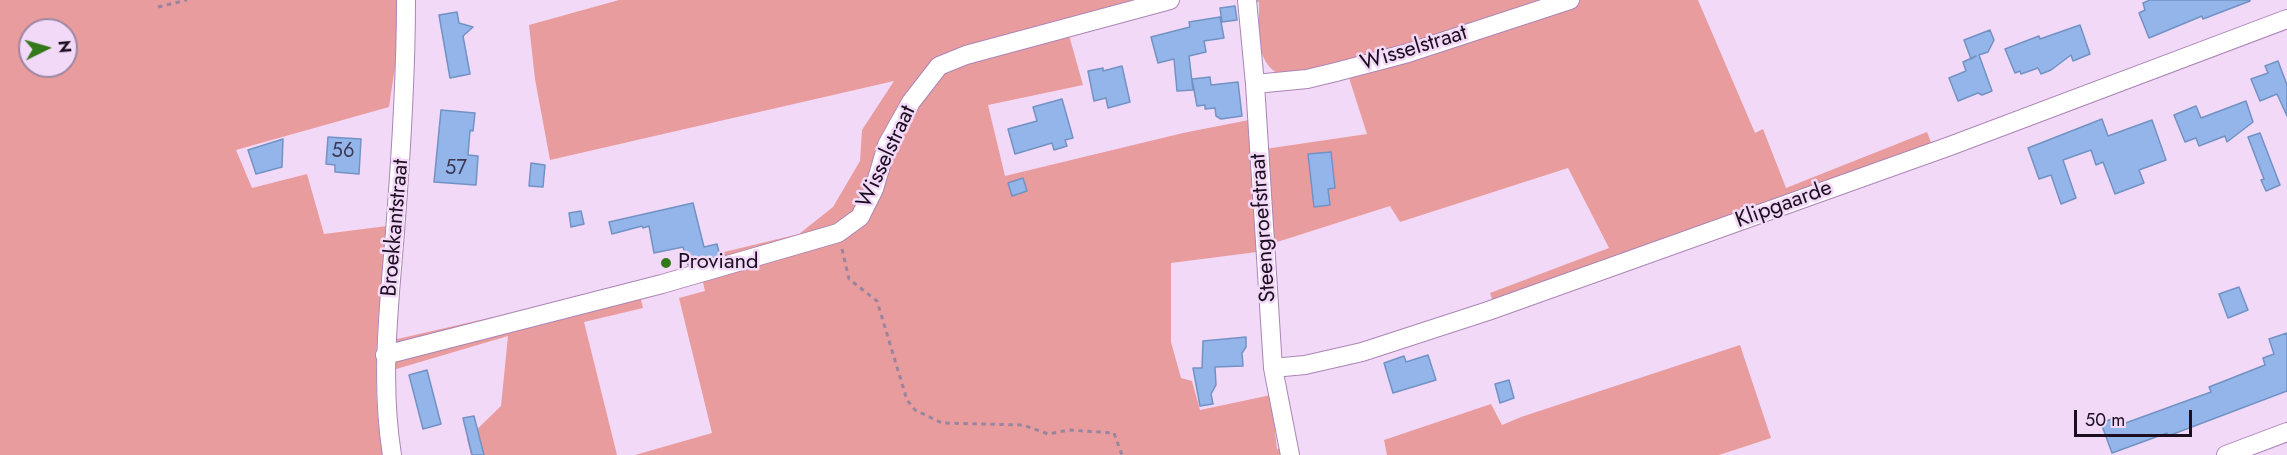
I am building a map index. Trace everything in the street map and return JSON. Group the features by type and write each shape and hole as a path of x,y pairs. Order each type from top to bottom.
{"street":[{"name":"Broekkantstraat","path":"392,455 387,427 385,355 405,116 406,0"},
{"name":"Wisselstraat","path":"385,355 662,284 838,233 860,216 874,189 887,145 911,102 939,66 966,55 1170,0"},
{"name":"Steengroefstraat","path":"1247,0 1256,84 1273,368 1290,455"},
{"name":"Wisselstraat","path":"1256,84 1307,79 1408,53 1570,0"},
{"name":"Klipgaarde","path":"1273,368 1305,365 1362,352 1488,311 1950,146 2287,19"},
{"path":"2226,455 2287,432"}],"path":[{"path":"158,8 187,0"},
{"path":"838,233 849,279 877,301 907,400 915,410 942,423 1023,425 1048,434 1069,430 1114,433 1122,455"}],"shaded area":[{"path":"0,0 397,0 399,40 389,107 236,150 252,188 307,174 324,234 387,226 376,370 383,455 0,455"},
{"path":"619,0 1153,0 1065,21 1083,85 988,105 1005,176 1183,133 1249,120 1257,252 1171,263 1171,342 1181,378 1192,381 1200,410 1271,395 1277,449 1285,448 1286,455 635,455 712,433 679,298 705,291 700,269 722,264 720,253 799,234 833,207 860,161 862,130 894,81 550,160 535,79 529,25"},
{"path":"1250,0 1698,0 1755,133 1763,129 1786,188 1927,132 1932,145 1497,314 1490,293 1609,248 1568,168 1400,222 1390,206 1274,243 1265,149 1367,134 1347,66 1280,75 1271,69 1265,61 1260,43 1259,2 1251,3"},
{"path":"637,284 643,308 584,322 617,455 471,455 467,439 501,406 508,336 393,370 393,340"},
{"path":"1740,345 1771,438 1719,455 1387,455 1384,440 1491,404 1502,425"}],"building":[{"path":"2150,0 2250,1 2203,19 2202,16 2149,38 2139,13 2145,10 2143,3"},
{"path":"1235,6 1237,20 1222,22 1220,8"},
{"path":"457,12 459,23 473,27 463,36 470,74 450,78 439,15"},
{"path":"1220,17 1224,38 1204,41 1206,52 1189,56 1193,90 1177,91 1174,59 1158,63 1151,37 1190,27 1189,22"},
{"path":"2080,25 2090,54 2073,61 2071,55 2051,70 2041,74 2038,68 2021,74 2020,71 2015,73 2005,49 2039,36 2040,39"},
{"path":"1990,30 1994,40 1988,52 1979,55 1992,91 1982,95 1978,93 1958,101 1949,78 1966,71 1963,62 1971,58 1964,40"},
{"path":"2278,61 2287,85 2287,116 2277,94 2260,101 2251,79 2268,73 2265,66"},
{"path":"1122,66 1130,102 1108,108 1106,98 1094,101 1088,71 1103,68 1103,71"},
{"path":"1210,77 1211,85 1238,82 1242,116 1221,119 1216,116 1215,108 1205,109 1205,105 1197,106 1192,79"},
{"path":"1062,99 1073,138 1065,140 1067,146 1054,150 1052,143 1015,154 1008,129 1037,121 1033,107"},
{"path":"2246,101 2253,122 2227,142 2225,136 2199,146 2196,138 2185,142 2174,115 2196,106 2201,118"},
{"path":"441,110 475,113 473,131 470,130 468,155 478,156 476,185 434,182"},
{"path":"2102,119 2108,136 2152,120 2166,160 2139,170 2144,183 2115,194 2103,162 2096,165 2091,150 2063,160 2076,198 2061,204 2051,175 2039,179 2028,148"},
{"path":"2260,133 2280,185 2266,191 2261,180 2264,179 2248,137"},
{"path":"328,137 361,139 359,174 335,172 335,165 326,164"},
{"path":"283,139 282,167 256,174 248,150"},
{"path":"1331,152 1335,188 1328,189 1330,205 1314,207 1308,154"},
{"path":"531,163 545,165 543,187 529,186"},
{"path":"1023,178 1027,191 1012,196 1008,183"},
{"path":"693,203 704,247 717,244 720,256 688,265 683,247 654,253 649,226 612,234 609,222"},
{"path":"581,211 584,224 571,227 569,213"},
{"path":"2239,287 2248,310 2228,318 2219,294"},
{"path":"2287,333 2287,391 2168,436 2167,433 2112,453 2101,423 2117,417 2120,425 2211,392 2209,387 2265,365 2263,358 2274,354 2269,339"},
{"path":"1246,337 1246,347 1242,353 1243,366 1215,367 1216,385 1211,394 1213,404 1200,406 1193,368 1202,368 1203,341"},
{"path":"1428,355 1436,380 1393,393 1384,363 1404,356 1406,362"},
{"path":"427,370 441,424 423,429 409,375"},
{"path":"1509,380 1514,398 1500,403 1495,384"},
{"path":"474,416 484,455 472,455 463,418"}],"place":[{"name":"Proviand","path":"666,263"}]}
